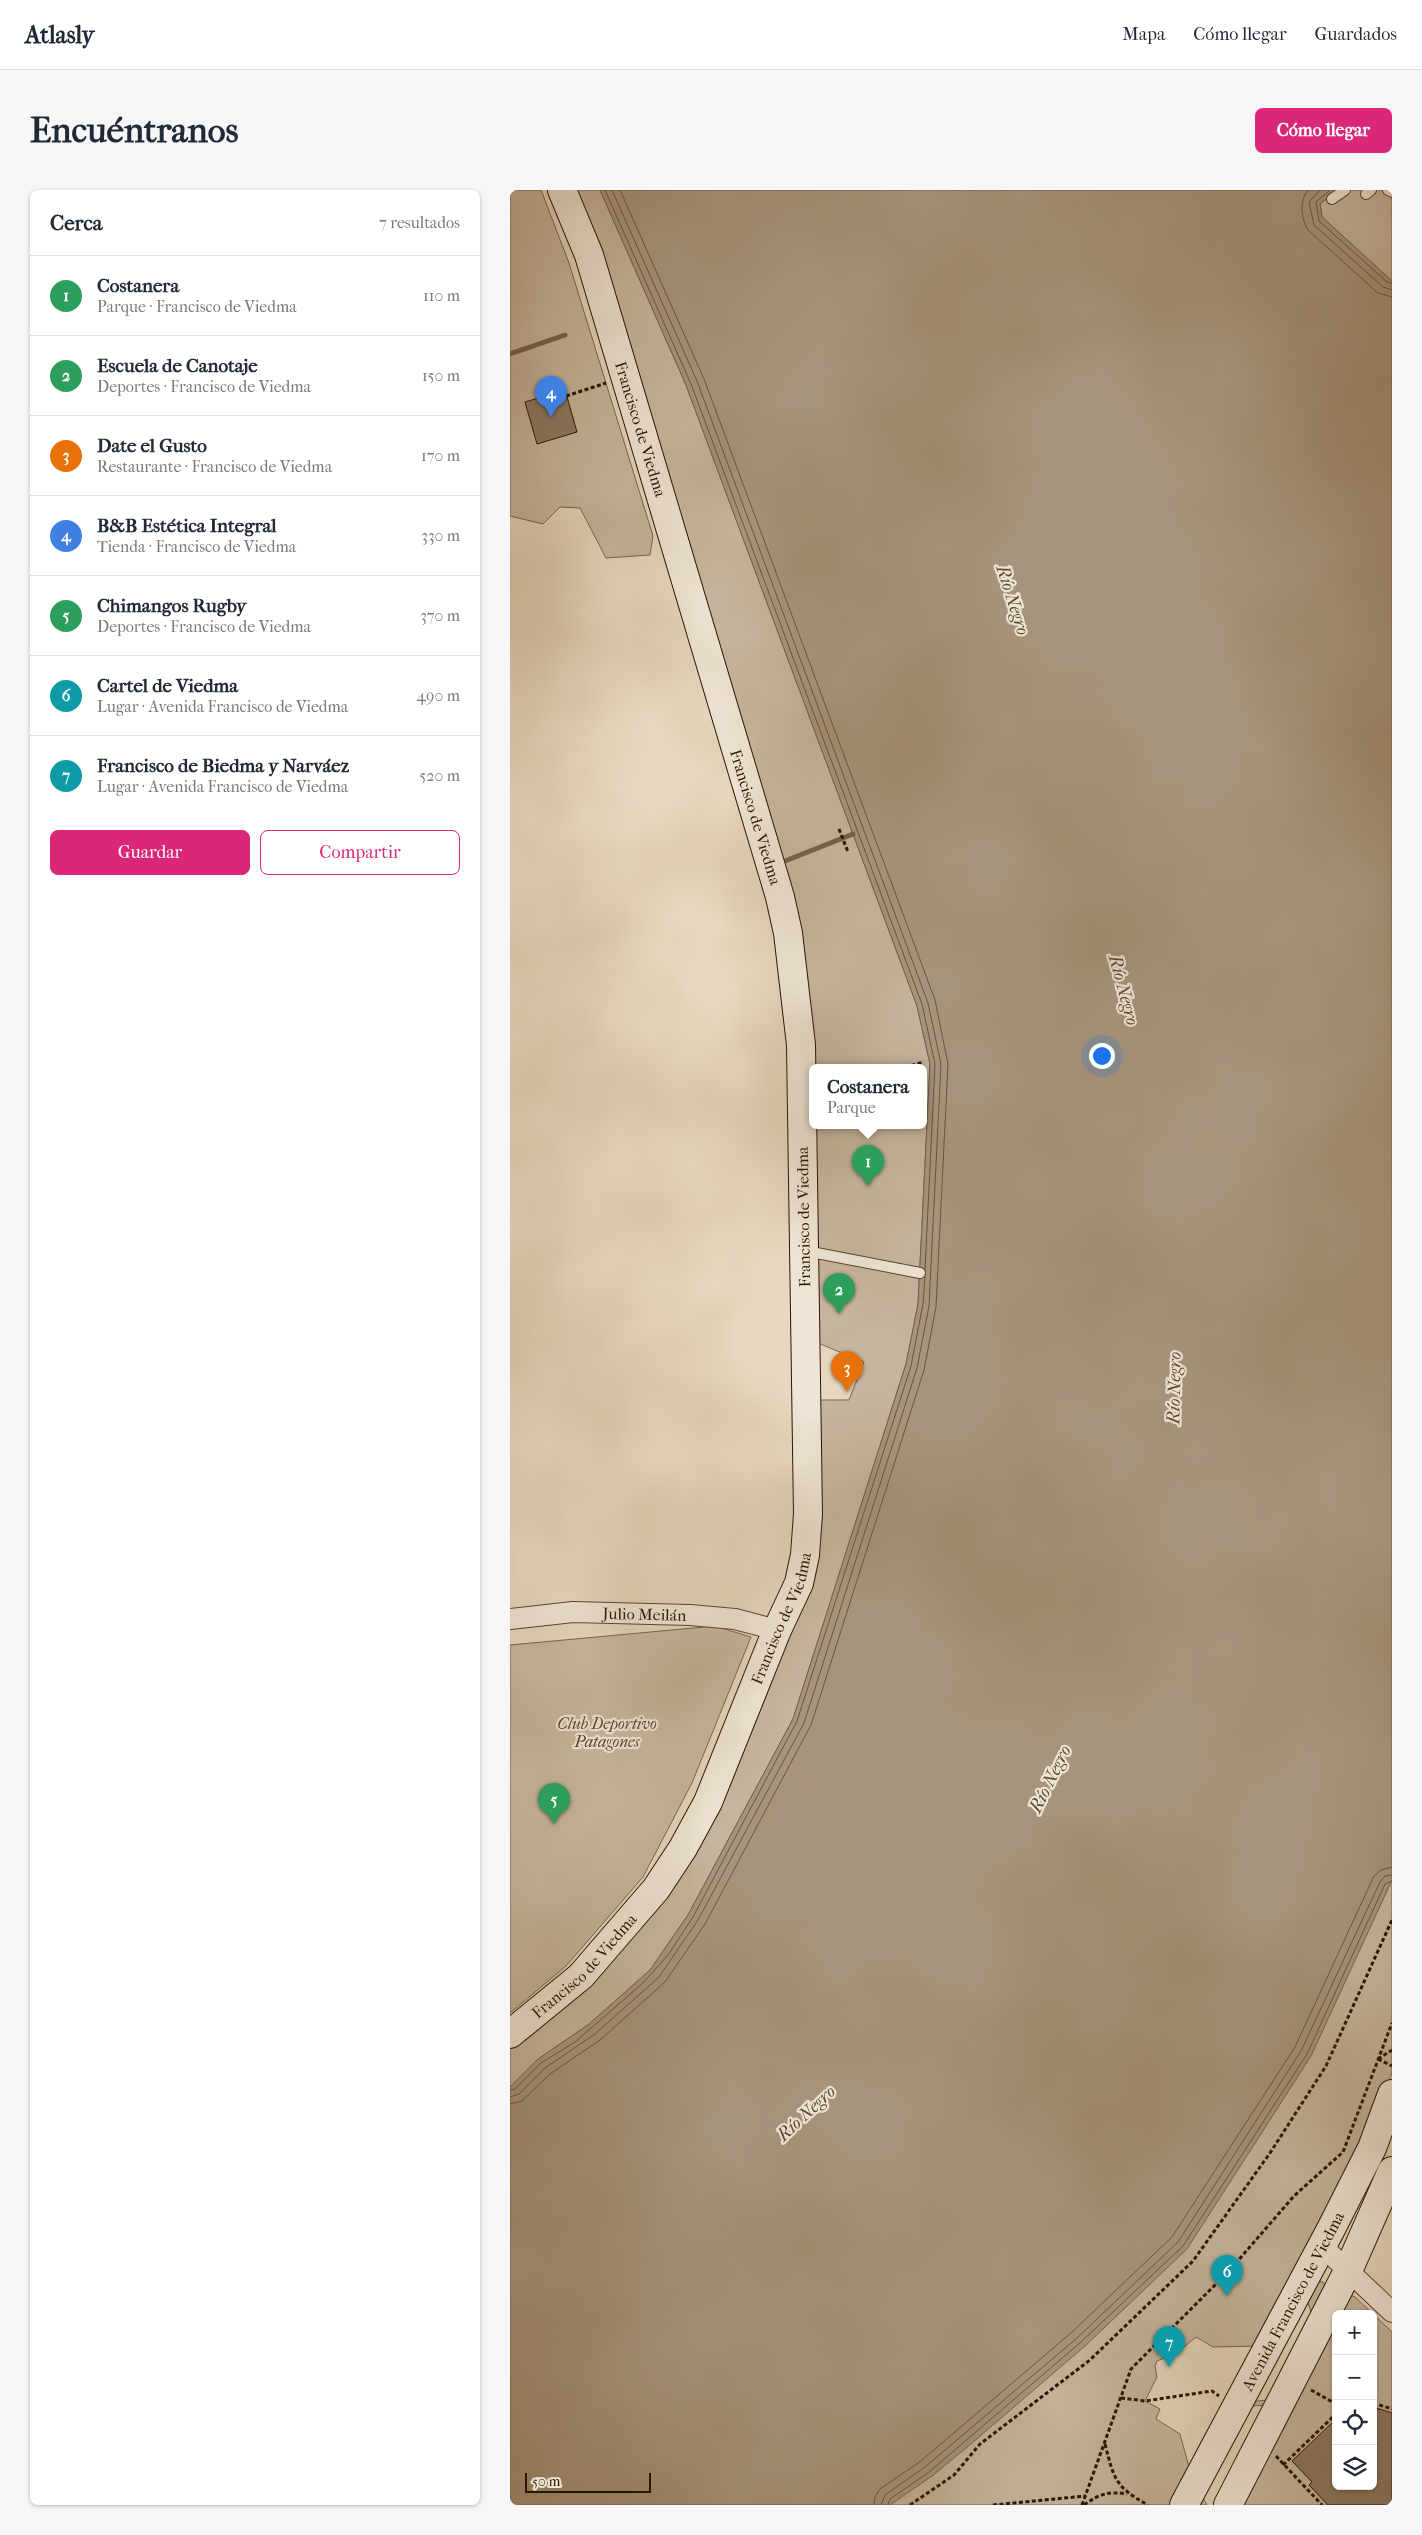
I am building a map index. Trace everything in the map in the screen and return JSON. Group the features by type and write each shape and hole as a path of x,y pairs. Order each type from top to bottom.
{"street":[{"name":"Francisco de Viedma","path":"510,2034 581,1976 656,1889 708,1802 777,1630 799,1583 808,1514 801,1045 788,933 780,897 589,255 562,190"},
{"name":"Julio Meilán","path":"510,1619 573,1612 690,1614 735,1619 777,1630"},
{"name":"Avenida Francisco de Viedma","path":"1184,2505 1372,2148 1392,2094"},
{"name":"Avenida Francisco de Viedma","path":"1228,2505 1348,2270 1392,2171"},
{"path":"1322,2246 1392,2312"}],"lane":[{"path":"1332,199 1345,190"},
{"path":"1388,190 1392,192"},
{"path":"803,1250 920,1273"}],"path":[{"path":"566,396 625,378"},
{"path":"839,829 848,852"},
{"path":"916,1064 924,1062"},
{"path":"910,2505 954,2475 980,2444 1090,2360 1194,2262 1270,2153 1326,2066 1392,1920"},
{"path":"1083,2505 1131,2369 1229,2271 1294,2196 1344,2152 1392,2023"},
{"path":"1378,2059 1392,2050"},
{"path":"1378,2059 1392,2066"},
{"path":"1291,2379 1332,2402"},
{"path":"1121,2398 1145,2401 1212,2391 1237,2406"},
{"path":"1377,2404 1392,2409"},
{"path":"1283,2465 1332,2418"},
{"path":"1261,2440 1322,2505"},
{"path":"1105,2443 1116,2481 1129,2494 1148,2505"},
{"path":"1083,2505 1102,2494 1114,2492 1129,2494"},
{"path":"993,2505 1086,2496"}],"green space":[{"path":"510,190 541,190 569,263 653,536 650,555 606,558 580,508 560,507 543,524 510,516"},
{"path":"571,190 600,190 686,385 917,1006 930,1064 927,1124 927,1064 809,1064 809,1045"},
{"path":"1338,190 1392,190 1392,281 1322,217 1320,204"},
{"path":"810,1129 927,1129 918,1304 906,1364 793,1719 688,1915 650,1970 588,2025 538,2059 510,2087 510,2047 663,1896 811,1581 816,1400 849,1400 864,1362 813,1341"},
{"name":"Club Deportivo Patagones","path":"715,1626 751,1637 692,1783 643,1877 566,1966 510,2013 510,1645"},
{"path":"1392,1813 1392,2073 1365,2145 1263,2346 1213,2347 1196,2337 1172,2357 1157,2361 1155,2366 1157,2377 1145,2401 1160,2409 1156,2419 1180,2434 1192,2478 1178,2505 821,2505"},
{"path":"1316,2281 1323,2282 1327,2287 1269,2405 1251,2406 1203,2498 1207,2505 1192,2505 1248,2402 1267,2400 1312,2316 1305,2292"},
{"path":"1345,2293 1355,2297 1369,2310 1333,2310 1340,2297"},
{"path":"1332,2313 1332,2490 1377,2490 1377,2318 1392,2332 1392,2505 1235,2505"}],"water":[{"name":"Río Negro","path":"600,190 1338,190 1320,204 1322,217 1392,281 1392,1880 1311,2056 1187,2249 1085,2346 932,2476 890,2505 510,2505 510,2087 538,2059 588,2025 650,1970 688,1915 793,1719 906,1364 918,1304 930,1064 917,1006 686,385"}],"building":[{"path":"565,390 577,432 537,444 525,402"},
{"path":"1377,2408 1392,2413 1392,2505 1328,2505 1309,2485 1312,2482 1292,2461 1332,2423 1332,2490 1377,2490"}],"waterway":[{"path":"510,354 565,335"},
{"path":"785,861 853,834"}],"place":[{"name":"B&B Estética Integral","path":"551,417"},
{"name":"Costanera","path":"868,1186"},
{"name":"Escuela de Canotaje","path":"839,1314"},
{"name":"Date el Gusto","path":"847,1392"},
{"name":"Chimangos Rugby","path":"554,1824"},
{"name":"Cartel de Viedma","path":"1227,2296"},
{"name":"Francisco de Biedma y Narváez","path":"1169,2367"}]}
